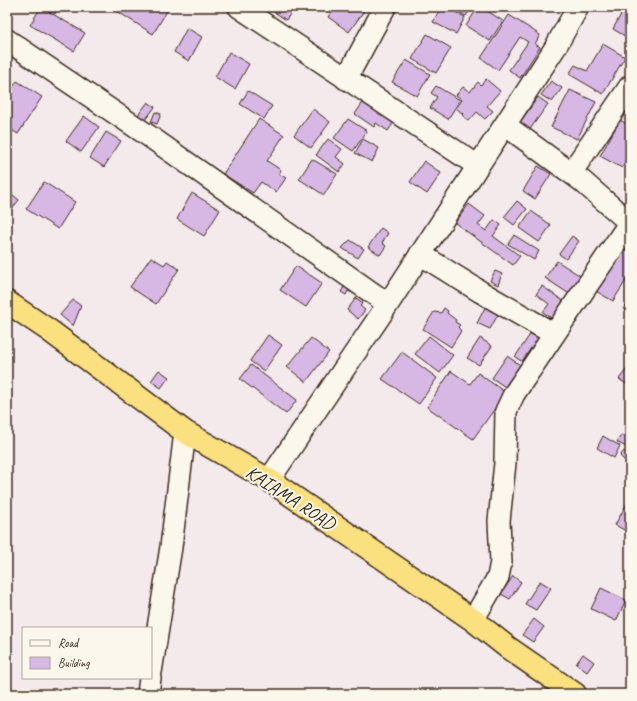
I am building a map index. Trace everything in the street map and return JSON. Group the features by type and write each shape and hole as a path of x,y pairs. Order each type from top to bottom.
{"highway":[{"name":"KAIAMA ROAD","path":"7,302 50,331 185,432 269,480 473,620 507,647 574,694"}],"street":[{"path":"239,7 478,166"},
{"path":"346,79 385,7"},
{"path":"269,480 388,304 505,125 555,48 578,7"},
{"path":"7,40 149,136 388,304"},
{"path":"571,173 630,86"},
{"path":"473,620 498,577 501,562 499,521 505,463 507,407 554,334 630,223 582,181 505,125"},
{"path":"420,254 481,292 554,334"},
{"path":"152,666 171,547 185,432"},
{"path":"148,694 150,679"}],"building":[{"path":"41,7 85,33 74,51 30,25"},
{"path":"46,7 59,7 55,14"},
{"path":"117,7 160,7 167,11 153,34 115,10"},
{"path":"267,7 295,7 286,20"},
{"path":"319,7 330,7 327,12"},
{"path":"335,7 366,8 349,32 328,17"},
{"path":"441,7 445,7 465,17 456,34 433,22"},
{"path":"449,7 472,7 466,16"},
{"path":"478,7 481,7 503,21 490,41 466,26"},
{"path":"625,7 630,7 630,39 613,29"},
{"path":"509,15 540,35 535,44 540,47 520,78 509,70 528,42 520,37 498,70 481,58"},
{"path":"187,28 202,37 189,61 174,52"},
{"path":"427,34 451,48 436,73 412,59"},
{"path":"603,44 625,57 603,94 569,74 575,65 587,71"},
{"path":"229,52 249,64 235,89 215,77"},
{"path":"406,60 430,74 417,96 392,82"},
{"path":"486,79 500,91 487,106 493,111 485,119 477,112 469,121 456,108 462,100 456,95 463,87 470,92 478,82 481,85"},
{"path":"17,81 42,97 18,134 7,127 7,96"},
{"path":"551,81 562,88 552,102 541,95"},
{"path":"436,86 460,100 448,119 430,108 437,97 431,93"},
{"path":"570,90 596,102 577,139 551,127"},
{"path":"248,91 272,106 264,119 240,104"},
{"path":"538,97 548,104 528,132 518,125"},
{"path":"366,98 396,119 388,131 376,123 374,127 355,114"},
{"path":"148,102 155,107 145,120 138,115"},
{"path":"313,109 330,122 311,148 294,135"},
{"path":"155,112 161,114 157,124 151,122"},
{"path":"84,116 99,127 81,152 66,141"},
{"path":"259,119 284,135 267,161 281,170 279,174 286,178 276,192 261,182 253,193 223,174"},
{"path":"348,119 367,131 353,151 334,138"},
{"path":"620,120 630,126 630,154 622,168 600,156"},
{"path":"106,132 121,141 104,167 90,158"},
{"path":"328,139 342,149 336,157 345,164 339,172 316,155"},
{"path":"363,139 379,148 372,162 355,153"},
{"path":"312,159 337,174 324,195 299,179"},
{"path":"424,161 441,173 427,194 410,182"},
{"path":"538,166 551,174 535,199 523,191"},
{"path":"44,182 75,202 58,229 26,209"},
{"path":"7,190 19,200 7,215"},
{"path":"192,193 220,210 204,236 177,219"},
{"path":"517,201 527,209 514,225 504,217"},
{"path":"469,204 485,216 478,225 486,231 494,220 501,225 493,236 520,256 513,265 455,223"},
{"path":"531,211 551,225 539,242 519,228"},
{"path":"381,228 388,233 382,243 386,246 380,255 368,247"},
{"path":"514,235 539,251 534,260 508,244"},
{"path":"572,236 579,241 566,259 559,254"},
{"path":"350,240 364,249 358,258 342,248"},
{"path":"624,243 630,247 630,274 613,301 594,290"},
{"path":"151,257 164,265 167,261 179,269 156,304 130,287"},
{"path":"557,261 582,277 571,295 545,278"},
{"path":"296,266 322,283 306,307 280,290"},
{"path":"495,271 502,274 498,285 490,281"},
{"path":"345,285 357,291 355,294 348,291 346,295 341,292"},
{"path":"542,286 566,303 554,320 543,312 549,304 536,294"},
{"path":"356,298 363,303 360,306 365,310 358,319 347,310"},
{"path":"630,299 630,313 623,309"},
{"path":"73,300 81,306 73,326 60,315"},
{"path":"488,302 501,309 490,329 477,323"},
{"path":"444,308 448,311 447,313 456,320 455,322 460,325 458,327 461,331 451,347 423,329 434,312 441,313"},
{"path":"533,330 544,337 526,364 515,357"},
{"path":"268,335 282,345 264,371 250,361"},
{"path":"429,336 453,355 440,373 415,354"},
{"path":"311,338 329,352 306,382 287,367"},
{"path":"480,338 492,346 479,365 467,358"},
{"path":"402,352 437,378 419,404 382,379"},
{"path":"507,356 526,369 511,391 492,378"},
{"path":"251,365 297,400 286,414 240,379"},
{"path":"630,365 630,379 626,384 619,379"},
{"path":"159,370 169,377 161,388 151,381"},
{"path":"451,371 470,384 478,373 506,393 473,439 427,407"},
{"path":"621,435 630,439 626,447 617,442"},
{"path":"603,436 620,446 614,458 597,448"},
{"path":"624,451 629,454 624,460 620,456"},
{"path":"630,498 630,533 615,525"},
{"path":"513,576 521,582 510,599 501,594"},
{"path":"540,581 551,588 536,610 525,604"},
{"path":"601,588 626,600 616,621 591,609"},
{"path":"534,619 544,627 533,642 522,635"},
{"path":"583,654 594,662 587,672 576,664"},
{"path":"630,655 630,667 624,663"}]}
